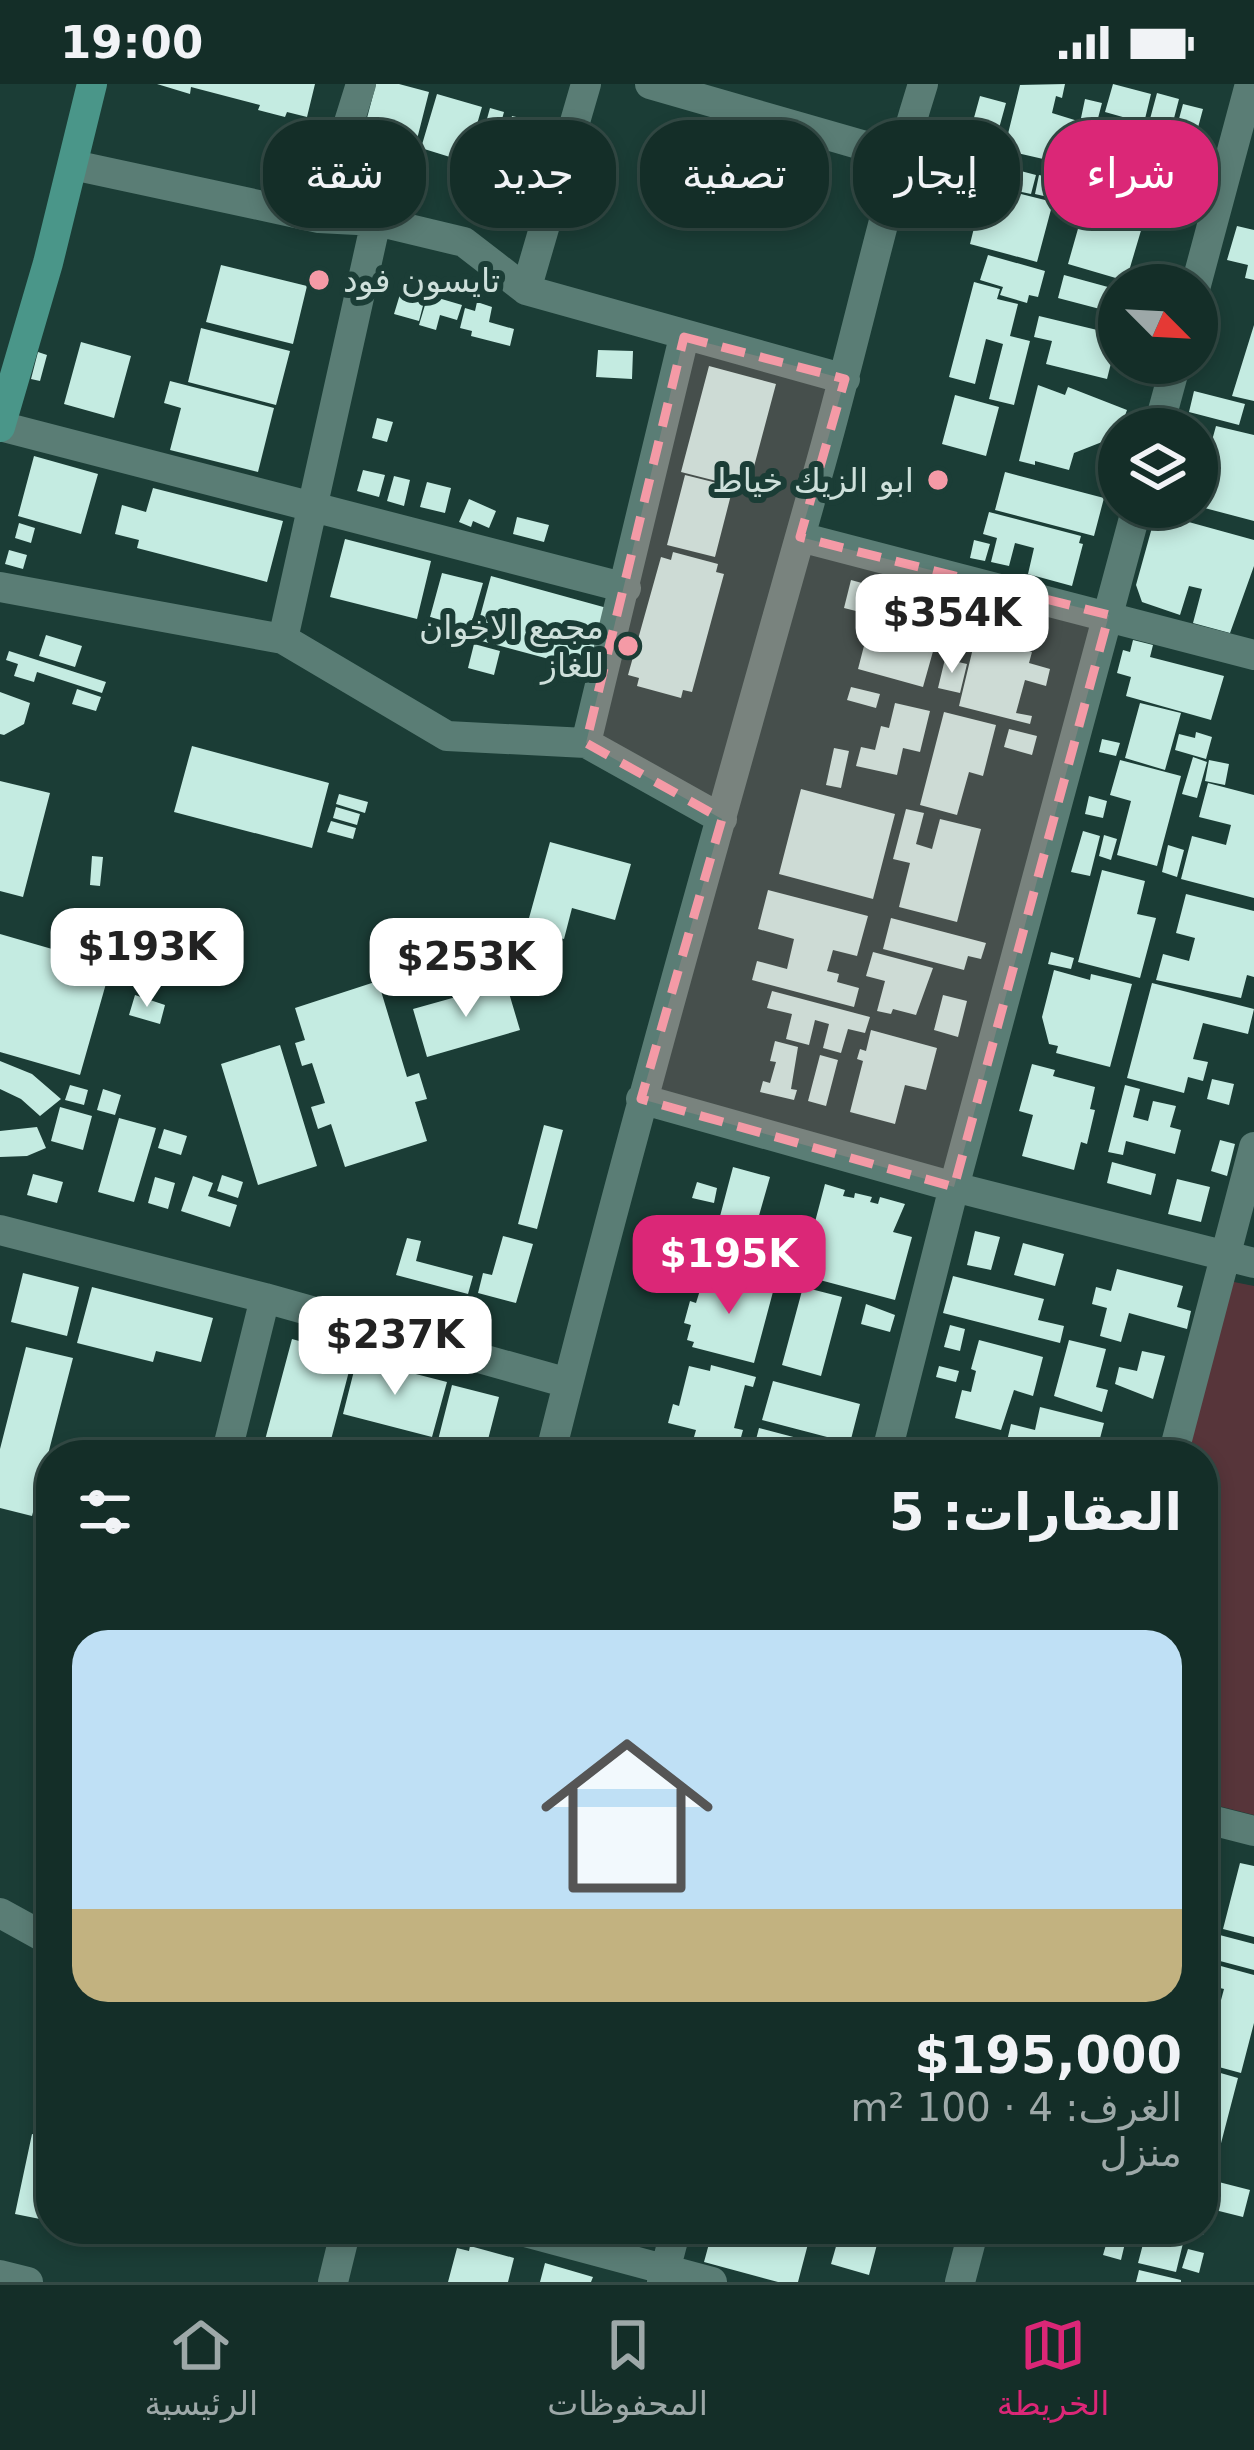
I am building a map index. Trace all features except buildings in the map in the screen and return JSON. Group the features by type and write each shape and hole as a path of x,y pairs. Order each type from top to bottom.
{"street":[{"path":"92,84 0,427 626,588"},
{"path":"350,120 362,84"},
{"path":"526,290 586,84"},
{"path":"650,84 853,142"},
{"path":"912,120 923,84"},
{"path":"1201,264 1244,87"},
{"path":"73,165 263,206"},
{"path":"283,639 375,228"},
{"path":"405,228 464,242 526,290 845,379"},
{"path":"554,1440 641,1099 845,379 882,228"},
{"path":"586,742 684,337"},
{"path":"890,1440 1132,528"},
{"path":"800,537 1254,655"},
{"path":"0,587 283,639 447,736 586,742 722,819"},
{"path":"641,1099 954,1187 1239,1259"},
{"path":"1178,1440 1239,1259 1254,1147"},
{"path":"0,1230 568,1383"},
{"path":"230,1440 265,1298"},
{"path":"1218,1822 1254,1831"},
{"path":"0,1913 36,1933"},
{"path":"333,2282 342,2244"},
{"path":"562,2244 663,2276 712,2282"},
{"path":"663,2276 672,2244"},
{"path":"960,2282 970,2244"},
{"path":"0,2275 28,2282"}],"highlighted area":[{"path":"684,337 845,379 800,537 1109,615 954,1187 641,1099 722,819 586,743"}],"shaded area":[{"path":"1229,1281 1254,1286 1254,1815 1218,1806 1218,1440 1189,1440"}],"place":[{"name":"تايسون فود","path":"319,280"},
{"name":"ابو الزيك خياط","path":"938,480"},
{"name":"مجمع الاخوان للغاز","path":"628,646"}]}
